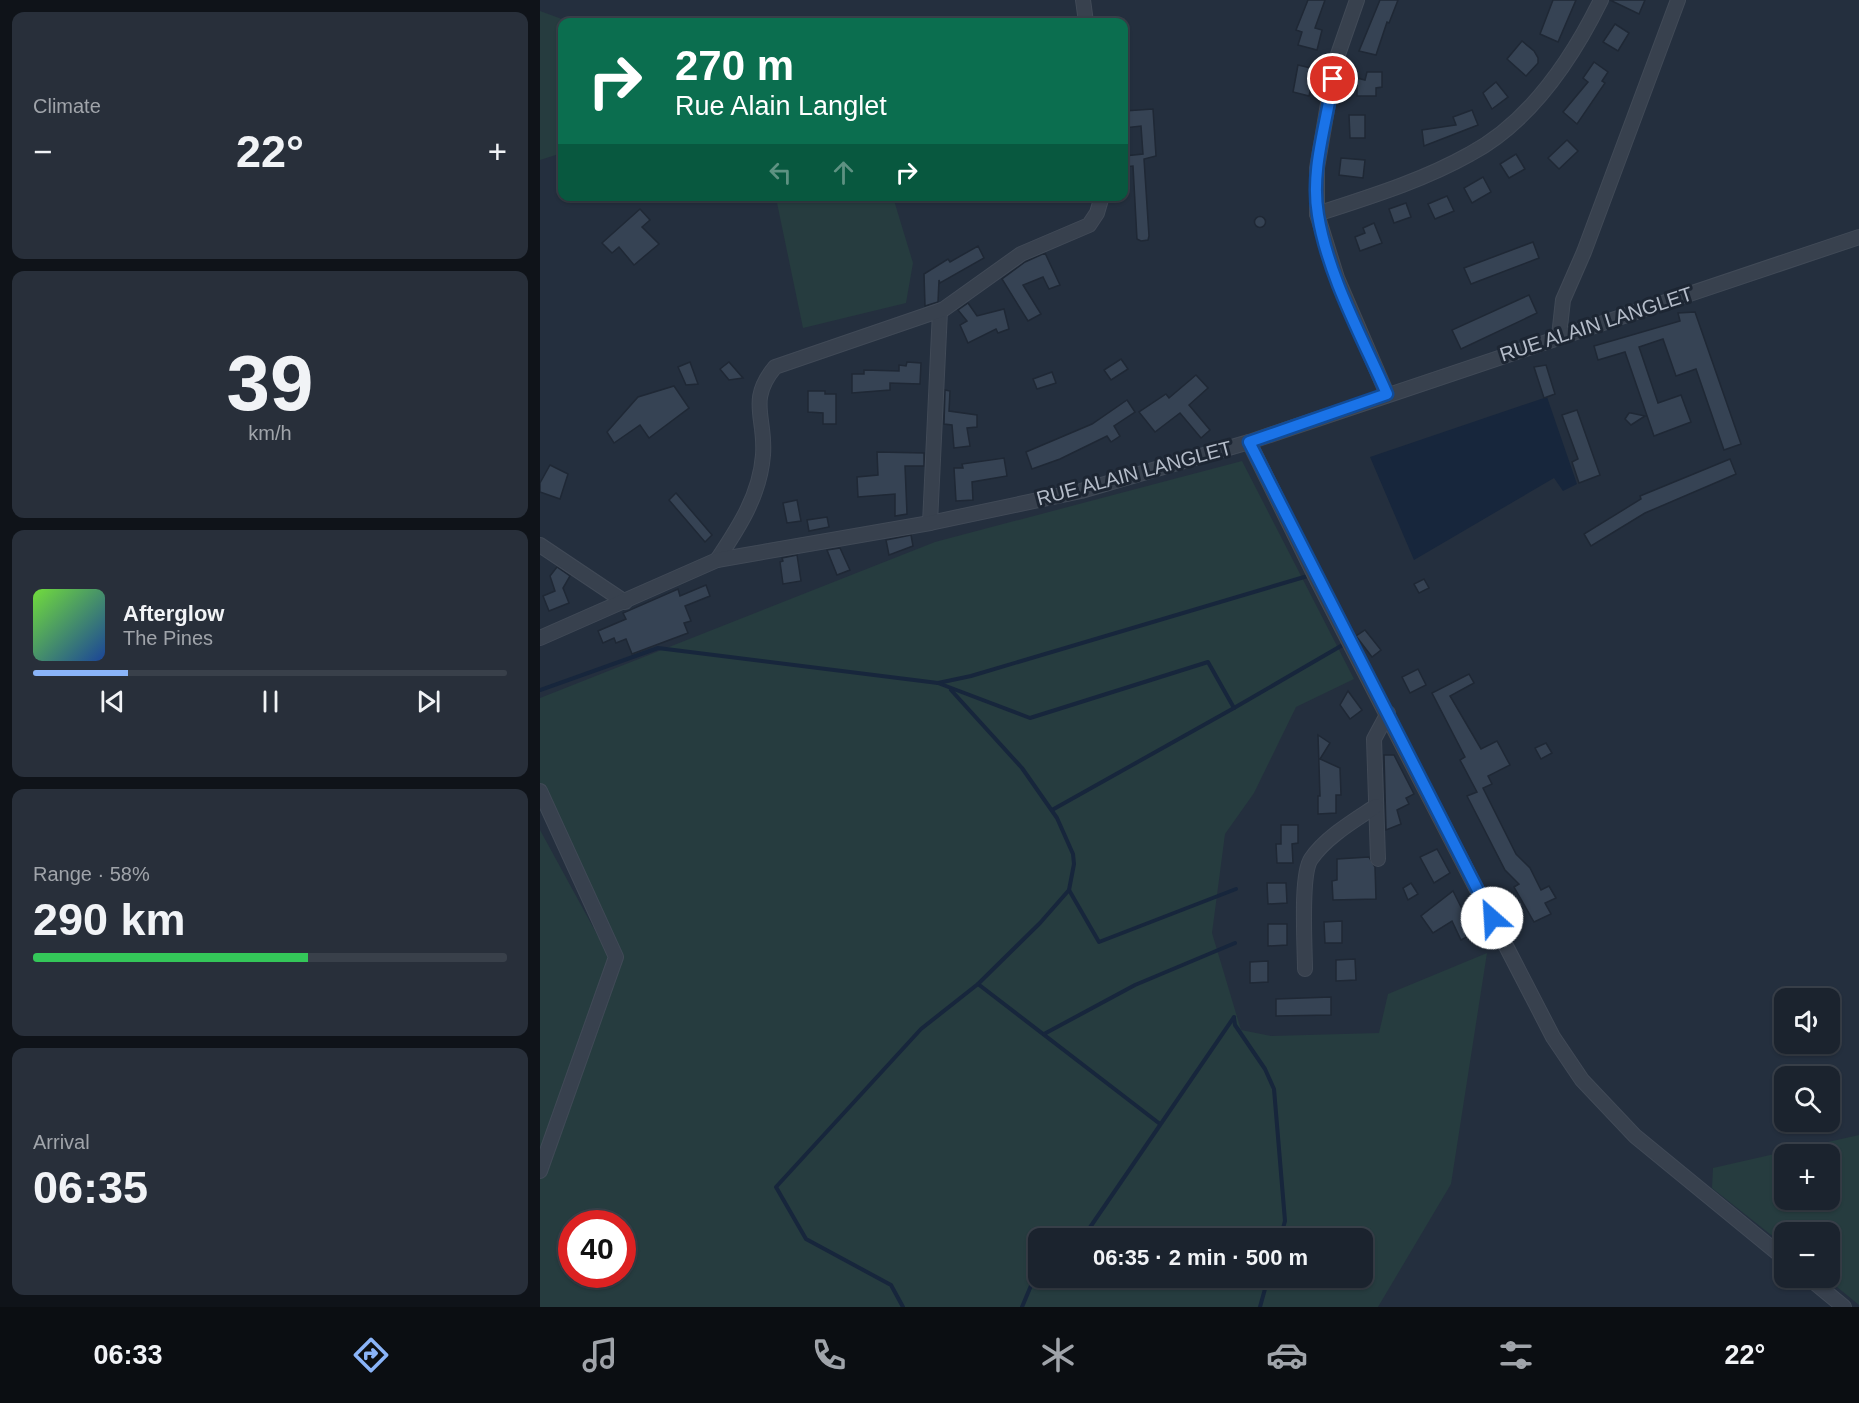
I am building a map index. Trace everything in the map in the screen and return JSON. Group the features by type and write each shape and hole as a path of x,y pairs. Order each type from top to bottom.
{"street":[{"path":"1083,0 1085,18"},
{"path":"1357,0 1335,63 1317,168 1317,214 1337,278 1387,394"},
{"path":"1317,214 1369,197 1472,154 1509,126 1542,93 1569,58 1601,0"},
{"path":"1559,336 1563,300 1584,252 1678,0"},
{"path":"717,560 741,523 755,495 763,454 759,399 761,384 775,367 940,311 1021,254 1089,225 1097,213 1101,201"},
{"name":"RUE ALAIN LANGLET","path":"540,638 717,560 930,523 1081,491 1249,442 1859,237"},
{"path":"930,523 940,311"},
{"path":"1249,442 1554,1037 1582,1080 1603,1105 1635,1136 1774,1250"},
{"path":"540,545 625,602"},
{"path":"1378,859 1374,739 1388,713"},
{"path":"540,791 616,957 540,1171"},
{"path":"1305,969 1306,881 1311,859 1349,824 1376,806"},
{"path":"1821,1288 1845,1307"}],"green space":[{"path":"540,11 559,18 558,154 540,160"},
{"path":"777,201 894,201 913,263 906,303 803,328"},
{"path":"1242,461 1354,679 1296,707 1254,793 1225,834 1212,933 1241,1030 1271,1036 1379,1033 1388,994 1487,953 1451,1184 1378,1307 540,1307 540,830 605,949 540,785 540,698 935,542"},
{"path":"1859,1135 1859,1305 1838,1288 1840,1222 1774,1222 1774,1237 1712,1188 1713,1168 1774,1154 1774,1210 1840,1210 1840,1144 1819,1144"}],"water":[{"path":"1547,397 1577,484 1563,491 1554,478 1414,560 1370,457"}],"building":[{"path":"1308,0 1325,0 1315,28 1322,30 1317,50 1298,45 1302,32 1296,30"},
{"path":"1380,0 1398,0 1389,23 1387,22 1376,55 1359,51"},
{"path":"1553,0 1576,0 1558,42 1540,34"},
{"path":"1610,0 1645,0 1639,14"},
{"path":"1615,24 1629,33 1618,51 1603,42"},
{"path":"1522,41 1534,51 1538,58 1538,63 1526,76 1507,59"},
{"path":"1594,62 1608,72 1602,81 1605,83 1577,124 1563,112 1588,82 1583,78"},
{"path":"1298,65 1315,69 1309,96 1293,92"},
{"path":"1367,72 1382,72 1382,87 1376,88 1376,96 1357,96 1357,78 1365,80"},
{"path":"1496,82 1508,97 1492,109 1483,93"},
{"path":"1153,109 1156,156 1144,159 1149,236 1148,240 1141,241 1137,239 1133,166 1128,167 1128,156 1143,154 1141,126 1128,128 1128,111"},
{"path":"1472,110 1478,125 1424,146 1422,130 1456,125 1453,117"},
{"path":"1349,115 1365,115 1365,138 1350,138"},
{"path":"1567,140 1578,151 1559,169 1548,158"},
{"path":"1516,154 1525,169 1509,178 1500,164"},
{"path":"1341,158 1365,160 1363,178 1339,175"},
{"path":"1483,177 1491,192 1472,203 1464,188"},
{"path":"1447,196 1454,211 1435,219 1428,204"},
{"path":"1406,203 1411,217 1394,223 1389,209"},
{"path":"640,209 650,220 642,227 659,244 634,265 619,247 612,253 602,243"},
{"path":"1260,217 1264,218 1264,226 1260,227 1256,226 1255,222 1256,218"},
{"path":"1374,223 1382,243 1360,251 1355,237 1365,233 1363,228"},
{"path":"1533,242 1539,258 1471,284 1464,268"},
{"path":"978,246 984,258 940,283 939,280 938,302 925,306 924,274 948,259 950,262"},
{"path":"1045,253 1060,285 1049,289 1043,277 1023,285 1041,314 1028,321 1002,279 1025,262"},
{"path":"1529,295 1537,313 1461,349 1452,330"},
{"path":"968,303 977,316 1004,309 1009,329 998,333 996,329 968,343 960,325 967,321 958,310"},
{"path":"1695,312 1741,444 1724,450 1696,369 1676,376 1663,339 1639,347 1658,403 1681,395 1691,422 1654,436 1625,352 1598,360 1594,346 1680,321 1678,313"},
{"path":"1121,359 1128,369 1111,380 1104,370"},
{"path":"690,362 698,384 686,385 678,367"},
{"path":"729,362 743,378 729,380 720,369"},
{"path":"907,362 921,363 920,384 890,383 890,390 852,393 852,374 864,374 864,370 899,371 899,365 906,366"},
{"path":"1546,365 1555,394 1544,398 1534,367"},
{"path":"1052,372 1056,383 1037,389 1033,379"},
{"path":"1196,375 1208,388 1189,405 1210,430 1201,438 1180,413 1155,432 1139,412 1166,394 1169,398"},
{"path":"674,386 689,408 649,438 640,425 614,443 607,432 638,397"},
{"path":"945,390 950,391 949,411 977,415 977,427 967,428 970,446 954,448 952,425 944,424"},
{"path":"808,391 825,391 825,394 836,394 836,424 823,424 823,413 808,412"},
{"path":"1127,400 1135,412 1114,426 1120,436 1111,442 1107,436 1060,459 1032,469 1026,452 1092,424"},
{"path":"1577,410 1600,475 1579,483 1572,462 1578,459 1562,415"},
{"path":"1629,413 1645,416 1631,425 1625,419"},
{"path":"877,452 924,453 924,466 905,466 907,514 895,516 895,494 858,497 857,477 878,475"},
{"path":"1004,458 1007,476 972,482 973,500 956,501 954,468 963,468 962,464"},
{"path":"1730,459 1736,474 1645,513 1591,546 1584,534 1641,499 1640,496"},
{"path":"550,465 568,474 560,499 540,492 540,483"},
{"path":"676,493 712,535 705,542 669,500"},
{"path":"797,500 801,521 787,523 783,503"},
{"path":"827,517 829,527 809,531 807,520"},
{"path":"911,535 913,546 889,555 886,540"},
{"path":"840,548 850,570 837,575 827,550"},
{"path":"797,555 801,581 783,584 780,562 783,561 782,558"},
{"path":"557,567 570,576 563,588 569,603 549,611 543,596 555,591 550,576"},
{"path":"1424,579 1429,588 1419,593 1414,584"},
{"path":"706,585 710,596 685,606 691,621 684,623 688,633 632,654 626,639 616,643 614,638 603,643 598,631 626,619 623,613 678,589 680,596"},
{"path":"1365,630 1381,650 1372,657 1356,636"},
{"path":"1418,669 1426,685 1410,693 1402,677"},
{"path":"1469,674 1474,683 1450,696 1481,749 1497,741 1510,765 1488,776 1492,784 1483,788 1516,854 1530,868 1541,890 1549,886 1556,898 1545,903 1551,914 1534,922 1514,887 1519,884 1505,870 1467,796 1477,792 1460,760 1465,757 1432,693"},
{"path":"1348,691 1362,710 1350,719 1340,705"},
{"path":"1318,735 1330,743 1320,759 1340,768 1341,795 1336,795 1336,813 1318,814 1318,796 1320,796"},
{"path":"1546,743 1552,753 1541,759 1535,748"},
{"path":"1384,755 1394,755 1414,794 1406,798 1409,804 1397,810 1401,824 1386,830"},
{"path":"1281,825 1298,825 1298,843 1292,844 1293,863 1277,863 1276,844 1281,844"},
{"path":"1437,849 1450,873 1434,883 1420,857"},
{"path":"1369,857 1375,867 1376,899 1333,900 1332,881 1337,880 1337,859"},
{"path":"1267,883 1286,883 1287,903 1268,904"},
{"path":"1411,883 1418,894 1408,900 1403,888"},
{"path":"1453,891 1474,933 1461,940 1452,921 1433,933 1421,916"},
{"path":"1342,921 1342,943 1325,943 1324,922"},
{"path":"1268,924 1287,924 1287,945 1268,946"},
{"path":"1355,959 1356,980 1336,981 1336,960"},
{"path":"1268,961 1268,982 1250,983 1250,962"},
{"path":"1331,997 1331,1015 1276,1016 1276,999"}],"waterway":[{"path":"938,683 971,676 1311,575"},
{"path":"540,690 658,648 938,683 1030,718 1208,662 1234,708 1346,643"},
{"path":"903,1307 891,1285 806,1239 776,1187 921,1029 978,984 1040,923 1069,890 1074,864 1073,854 1057,818 1022,768 951,690"},
{"path":"1052,810 1234,708"},
{"path":"1069,890 1099,942 1236,889"},
{"path":"1044,1034 1135,985 1235,943"},
{"path":"978,984 1160,1124"},
{"path":"1090,1228 1234,1017"},
{"path":"1234,1018 1235,1025 1265,1069 1274,1089 1285,1221 1283,1228"},
{"path":"1022,1307 1030,1288"},
{"path":"1260,1307 1265,1288"}],"route":[{"path":"1333,79 1317,168 1317,214 1337,278 1387,394 1249,442 1492,918"}]}
